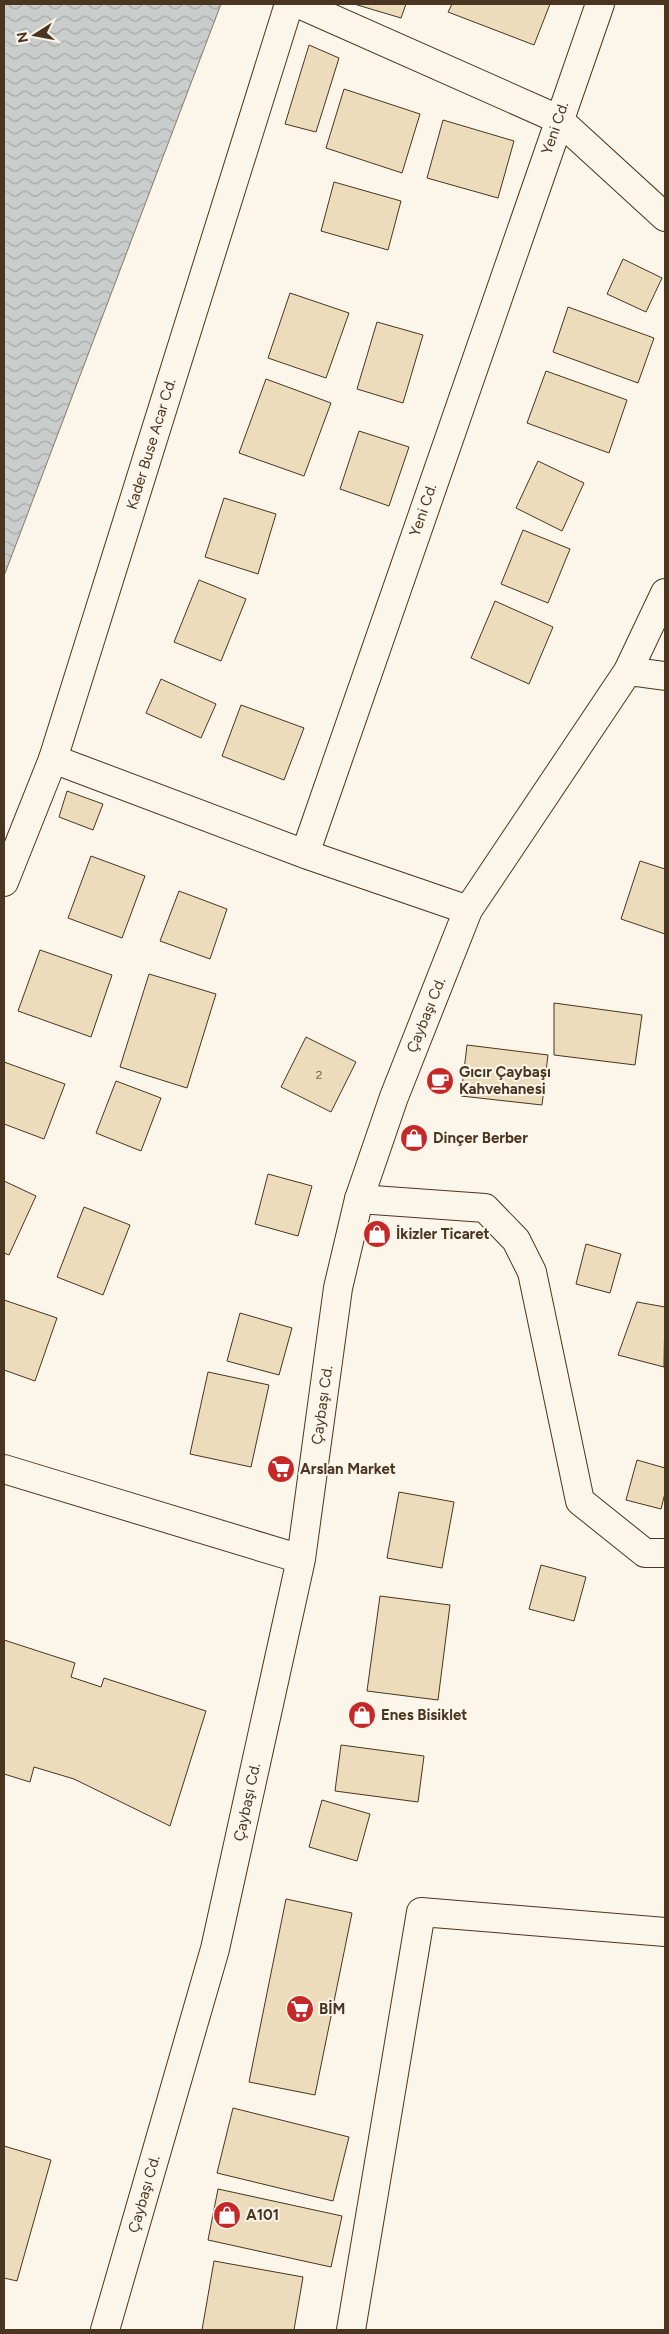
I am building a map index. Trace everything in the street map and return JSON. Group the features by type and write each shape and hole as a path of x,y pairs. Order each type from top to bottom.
{"street":[{"name":"Kader Buse Acar Cd.","path":"4,882 53,759 289,4"},
{"path":"299,4 558,119 665,218"},
{"name":"Yeni Cd.","path":"304,854 558,119 600,4"},
{"name":"Çaybaşı Cd.","path":"104,2330 215,1948 301,1559 338,1288 359,1199 394,1097 468,910 628,671 665,593"},
{"path":"628,671 665,676"},
{"path":"53,759 304,854 468,910"},
{"path":"359,1199 485,1208 516,1240 532,1272 580,1501 645,1553 665,1553"},
{"path":"4,1469 301,1559"},
{"path":"351,2330 421,1912 665,1932"}],"water":[{"path":"4,4 221,4 4,576"}],"building":[{"path":"354,4 406,4 401,18"},
{"path":"452,4 550,4 534,45 448,12"},
{"path":"309,45 339,58 316,132 285,124"},
{"path":"344,89 420,114 402,173 326,148"},
{"path":"443,120 514,141 498,198 427,178"},
{"path":"334,182 401,201 388,250 321,231"},
{"path":"623,259 662,278 646,312 607,294"},
{"path":"290,293 349,313 326,378 268,358"},
{"path":"568,307 654,338 638,383 553,352"},
{"path":"377,322 423,335 403,403 357,389"},
{"path":"546,371 627,400 609,453 527,423"},
{"path":"266,379 331,403 304,476 239,453"},
{"path":"359,431 409,447 389,506 340,489"},
{"path":"538,461 584,483 562,531 516,508"},
{"path":"224,498 276,514 258,574 205,557"},
{"path":"523,530 570,549 548,603 501,584"},
{"path":"199,580 246,599 221,661 174,642"},
{"path":"495,601 553,627 529,684 471,658"},
{"path":"161,679 216,704 201,738 146,713"},
{"path":"241,705 304,728 284,780 222,756"},
{"path":"67,791 103,804 93,830 59,817"},
{"path":"91,856 145,876 122,938 68,918"},
{"path":"640,861 665,869 665,934 621,919"},
{"path":"179,891 227,909 210,959 160,941"},
{"path":"40,950 112,975 91,1037 18,1011"},
{"path":"149,974 216,994 187,1088 120,1067"},
{"path":"554,1003 642,1015 635,1065 554,1055"},
{"path":"306,1037 356,1062 331,1112 281,1087"},
{"path":"467,1045 548,1055 542,1105 461,1096"},
{"path":"4,1062 65,1084 44,1139 4,1124"},
{"path":"116,1081 161,1098 141,1151 96,1133"},
{"path":"268,1174 312,1186 298,1236 255,1224"},
{"path":"4,1181 36,1196 9,1255 4,1253"},
{"path":"84,1207 130,1225 103,1295 57,1277"},
{"path":"586,1244 621,1254 610,1293 576,1284"},
{"path":"4,1300 57,1318 35,1381 4,1370"},
{"path":"637,1302 665,1307 664,1367 618,1355"},
{"path":"240,1313 292,1328 279,1375 227,1361"},
{"path":"208,1372 269,1385 251,1467 190,1454"},
{"path":"637,1460 665,1468 665,1493 661,1509 626,1500"},
{"path":"399,1492 454,1502 442,1568 387,1558"},
{"path":"541,1565 586,1577 574,1621 529,1609"},
{"path":"380,1596 450,1605 438,1700 367,1691"},
{"path":"4,1640 75,1663 71,1677 101,1687 104,1678 206,1711 170,1826 74,1779 34,1767 30,1782 4,1774"},
{"path":"341,1745 424,1756 418,1802 335,1791"},
{"path":"322,1800 370,1814 357,1861 309,1847"},
{"path":"286,1899 352,1913 315,2095 249,2082"},
{"path":"233,2108 349,2137 333,2201 217,2173"},
{"path":"4,2146 51,2160 17,2281 4,2278"},
{"path":"218,2189 342,2216 331,2267 208,2240"},
{"path":"214,2261 303,2277 294,2330 202,2330"}],"place":[{"name":"Gıcır Çaybaşı Kahvehanesi","path":"440,1081"},
{"name":"Dinçer Berber","path":"414,1138"},
{"name":"İkizler Ticaret","path":"377,1234"},
{"name":"Arslan Market","path":"281,1469"},
{"name":"Enes Bisiklet","path":"362,1715"},
{"name":"BİM","path":"300,2009"},
{"name":"A101","path":"227,2215"}]}
